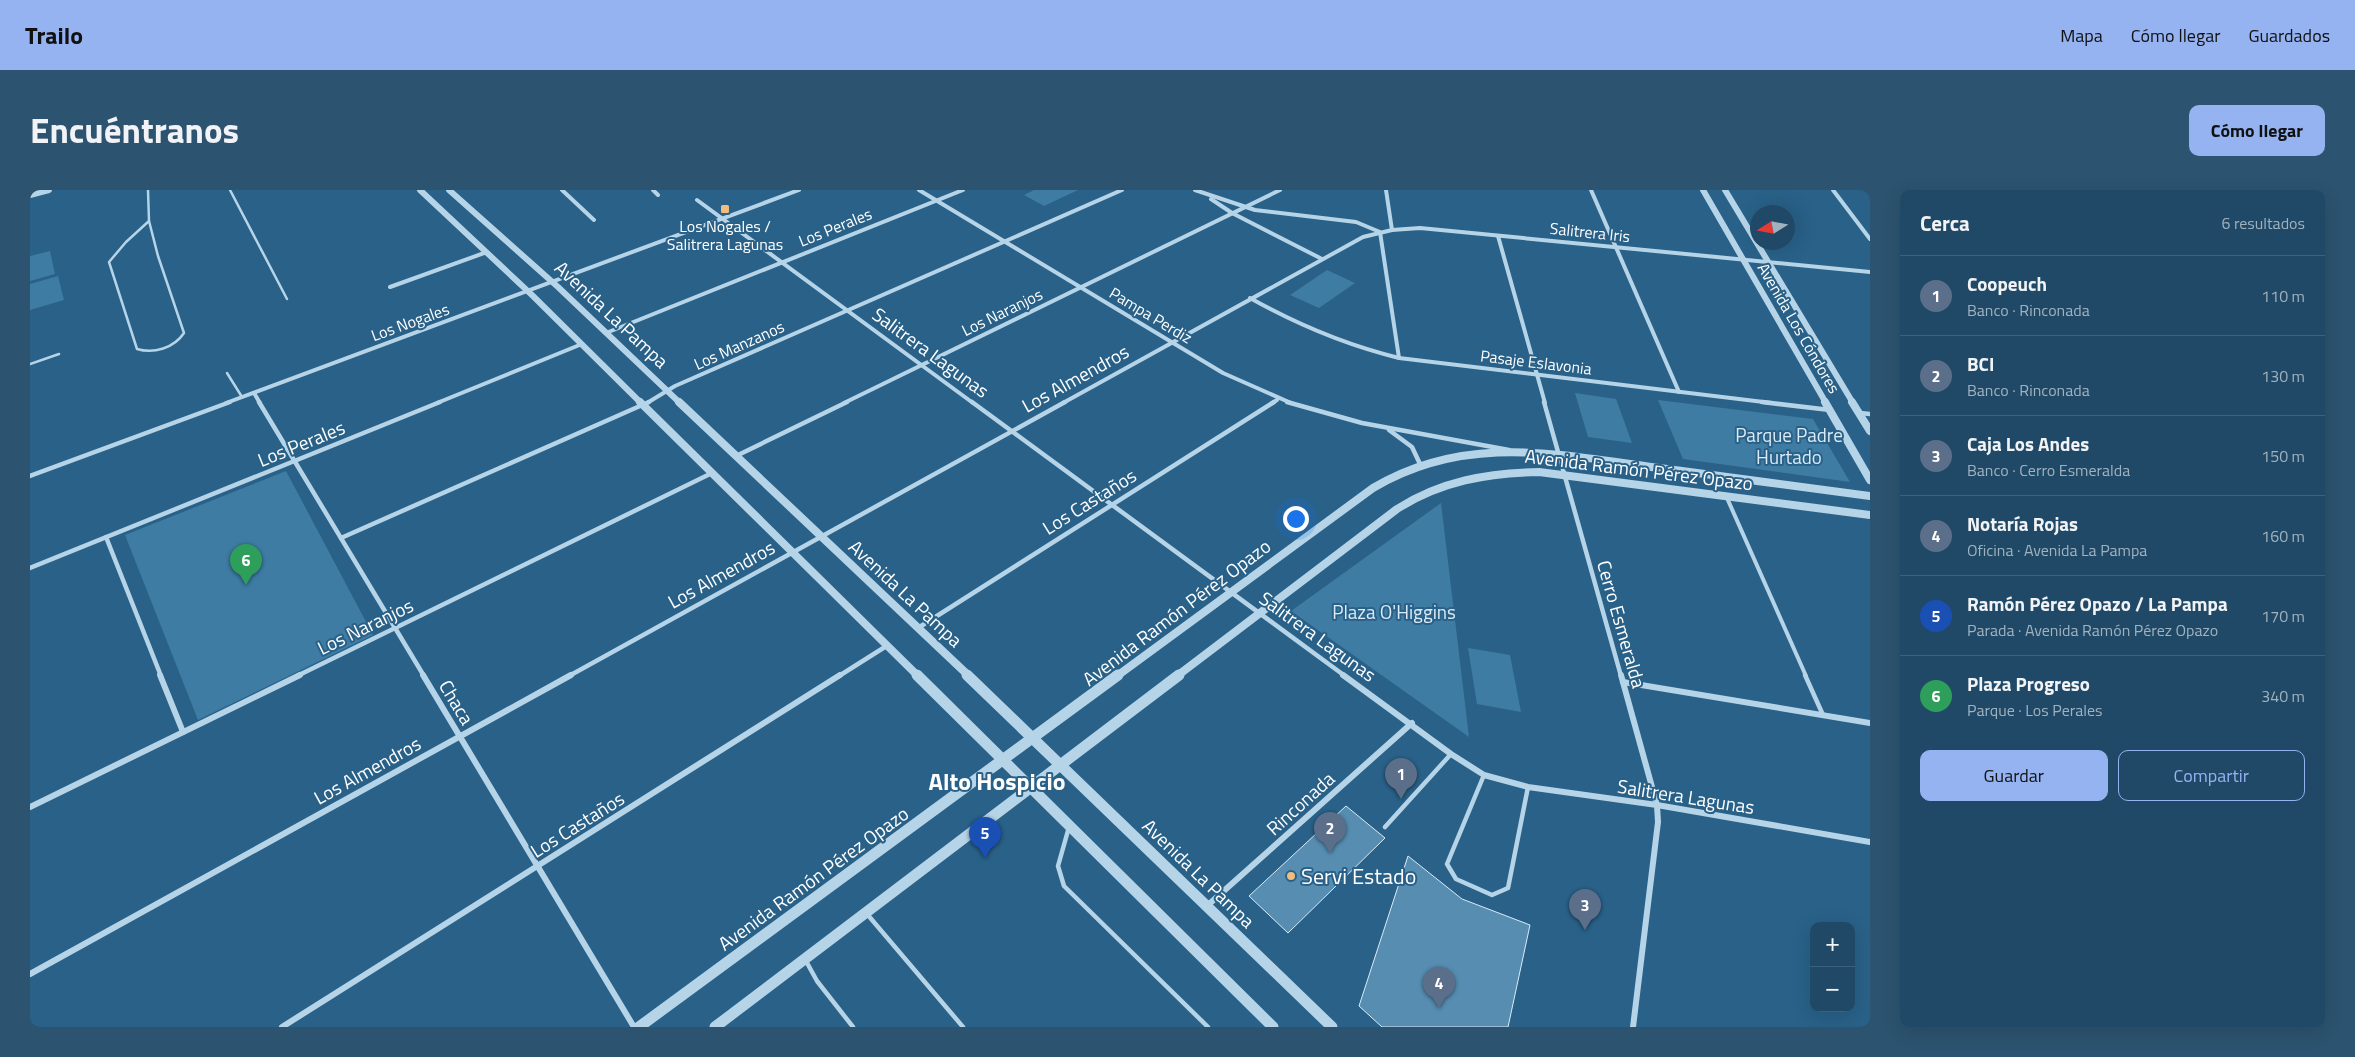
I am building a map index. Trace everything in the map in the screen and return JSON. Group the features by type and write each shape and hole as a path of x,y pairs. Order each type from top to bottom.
{"street":[{"path":"30,195 50,190"},
{"path":"420,190 528,291 1274,1027"},
{"name":"Avenida La Pampa","path":"450,190 552,282 1062,764 1332,1027"},
{"path":"562,190 594,220"},
{"path":"653,190 658,195"},
{"name":"Los Nogales","path":"30,476 799,190"},
{"name":"Pampa Perdiz","path":"919,190 1240,383 1277,400 1330,416 1384,428 1514,451"},
{"name":"Los Perales","path":"606,333 963,190"},
{"name":"Los Manzanos","path":"341,538 644,405 667,390 1122,190"},
{"path":"1195,190 1244,208 1278,214 1356,222 1380,232 1399,358"},
{"name":"Los Naranjos","path":"736,456 1280,190"},
{"path":"1386,190 1392,230"},
{"path":"1591,190 1679,392"},
{"name":"Avenida Los Cóndores","path":"1703,190 1870,480"},
{"name":"Avenida Los Cóndores","path":"1725,190 1870,430"},
{"path":"1833,190 1870,239"},
{"path":"1204,194 1232,213 1322,259"},
{"name":"Salitrera Lagunas","path":"697,200 1412,723 1451,754 1484,775 1528,788 1657,805 1870,842"},
{"name":"Los Almendros","path":"30,974 1355,240 1392,230 1435,230"},
{"name":"Salitrera Iris","path":"1435,230 1743,260"},
{"name":"Cerro Esmeralda","path":"1498,236 1657,805 1658,822 1633,1027"},
{"path":"390,287 487,252"},
{"path":"1743,260 1870,272"},
{"name":"Pasaje Eslavonia","path":"1250,298 1316,334 1356,348 1399,358 1830,410"},
{"name":"Los Perales","path":"30,568 582,344"},
{"name":"Chaca","path":"254,393 634,1027"},
{"name":"Los Castaños","path":"918,628 1277,400"},
{"path":"1860,413 1870,414"},
{"name":"Pampa Perdiz","path":"1384,428 1400,436 1412,447 1420,464"},
{"name":"Avenida Ramón Pérez Opazo","path":"639,1027 1373,488 1387,479 1420,464 1464,454 1514,451 1559,455 1870,496"},
{"name":"Los Naranjos","path":"30,807 712,472"},
{"name":"Avenida Ramón Pérez Opazo","path":"715,1027 1397,509 1429,490 1462,479 1491,474 1539,472 1870,515"},
{"path":"106,538 183,732"},
{"name":"Los Castaños","path":"282,1027 888,645"},
{"path":"1623,682 1870,723"},
{"name":"Rinconada","path":"1208,905 1412,723"}],"lane":[{"path":"148,190 149,221 158,256 184,333 182,338 175,343 143,352 137,349 109,262 126,242 149,221"},
{"path":"230,190 288,299"},
{"path":"30,364 59,354"},
{"path":"227,373 242,398"},
{"path":"1726,496 1823,715"},
{"path":"1385,827 1451,754"},
{"path":"1484,775 1447,864 1456,879 1492,894 1500,893 1508,888 1528,788"},
{"path":"1069,825 1058,866 1064,886 1208,1027"},
{"path":"866,913 963,1027"},
{"path":"805,959 817,981 853,1027"}],"green space":[{"path":"1034,190 1078,190 1044,206 1024,195"},
{"path":"50,251 55,274 30,281 30,256"},
{"path":"1327,270 1355,283 1319,308 1290,295"},
{"path":"58,276 64,300 30,310 30,284"},
{"path":"1575,393 1616,399 1632,443 1588,437"},
{"name":"Parque Padre Hurtado","path":"1658,400 1813,419 1850,482 1683,459"},
{"path":"286,471 373,635 198,720 125,535"},
{"name":"Plaza O'Higgins","path":"1441,503 1469,737 1291,611"},
{"path":"1468,648 1510,655 1521,712 1477,704"}],"building":[{"path":"1346,806 1385,838 1288,933 1249,896"},
{"path":"1408,856 1462,899 1530,925 1508,1027 1382,1027 1359,1006"}],"place":[{"name":"Los Nogales / Salitrera Lagunas","path":"725,209"},
{"name":"Plaza Progreso","path":"246,585"},
{"name":"Coopeuch","path":"1401,799"},
{"name":"BCI","path":"1330,853"},
{"name":"Ramón Pérez Opazo / La Pampa","path":"985,858"},
{"name":"Servi Estado","path":"1291,876"},
{"name":"Caja Los Andes","path":"1585,930"},
{"name":"Notaría Rojas","path":"1439,1008"}],"district":[{"name":"Alto Hospicio","path":"997,781"}]}
